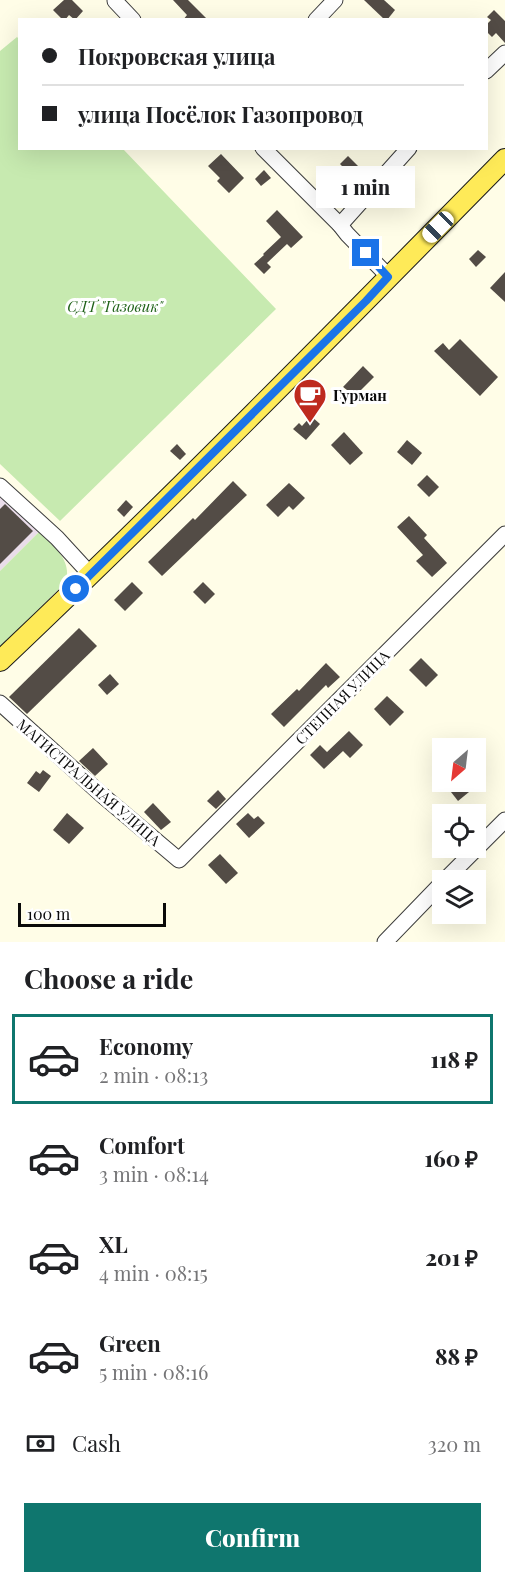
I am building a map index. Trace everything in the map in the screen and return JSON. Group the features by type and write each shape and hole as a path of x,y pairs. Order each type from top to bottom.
{"main road":[{"path":"0,661 91,575 505,159"}],"street":[{"path":"116,0 131,18"},
{"path":"318,18 335,0"},
{"path":"488,69 505,53"},
{"path":"264,150 340,225 388,277"},
{"path":"340,225 407,150"},
{"path":"0,486 57,538 91,575"},
{"name":"СТЕПНАЯ УЛИЦА","path":"179,860 505,534"},
{"name":"МАГИСТРАЛЬНАЯ УЛИЦА","path":"0,703 102,795 179,860"},
{"path":"456,870 505,820"},
{"path":"385,942 432,894"}],"shaded area":[{"path":"0,494 39,532 0,571"}],"green space":[{"name":"СДТ \"Газовик\"","path":"18,38 18,150 124,150 276,309 60,521 0,464 0,51"},
{"path":"39,532 56,548 64,560 66,582 0,647 0,571"}],"building":[{"path":"64,0 72,0 83,11 77,18 69,15 67,18 61,18 53,10"},
{"path":"173,0 188,0 206,18 185,18 187,15"},
{"path":"364,0 384,0 395,10 389,18 383,18"},
{"path":"494,10 505,21 505,43 496,33 492,37 488,33 488,23 491,20 487,17"},
{"path":"221,154 244,178 229,193 217,181 220,178 208,166"},
{"path":"348,156 367,175 359,183 354,178 347,185 336,174 343,167 340,164"},
{"path":"264,170 271,178 261,186 255,179"},
{"path":"277,210 303,237 291,248 287,244 267,263 271,267 264,274 254,264 281,237 266,221"},
{"path":"478,250 486,257 476,267 469,259"},
{"path":"505,272 505,302 490,288"},
{"path":"460,339 498,377 480,396 434,351 443,343 449,350"},
{"path":"363,366 374,377 345,406 338,399 347,390 343,387"},
{"path":"311,416 320,424 306,440 293,429 299,423 302,426"},
{"path":"344,432 363,453 350,465 331,445"},
{"path":"407,440 422,453 412,465 397,452"},
{"path":"177,444 186,454 180,460 170,451"},
{"path":"427,475 439,487 429,497 417,485"},
{"path":"233,481 247,495 162,576 148,562 193,518 195,520"},
{"path":"289,483 305,498 293,510 289,506 278,517 266,505"},
{"path":"126,500 133,507 124,517 117,510"},
{"path":"5,504 33,531 0,564 0,509"},
{"path":"409,516 427,535 424,538 447,563 432,577 416,561 423,555 397,527"},
{"path":"132,582 143,593 125,611 114,600"},
{"path":"203,582 215,594 205,604 193,592"},
{"path":"79,628 97,646 27,714 9,697"},
{"path":"421,658 438,675 426,687 409,670"},
{"path":"326,663 340,677 328,688 326,685 284,727 271,714 297,689 299,691"},
{"path":"110,674 119,684 107,695 98,685"},
{"path":"387,696 404,712 390,726 374,709"},
{"path":"349,731 363,745 350,758 343,751 324,769 310,755 320,745 327,752"},
{"path":"93,748 108,764 95,776 79,761"},
{"path":"43,770 51,776 39,792 27,783 36,771 40,774"},
{"path":"218,790 226,799 216,809 207,801"},
{"path":"451,792 469,792 458,801"},
{"path":"153,803 171,822 161,830 144,812"},
{"path":"67,813 84,828 69,844 53,830"},
{"path":"248,813 254,819 258,816 265,823 249,838 236,824"},
{"path":"220,854 238,873 226,884 208,865"}],"place":[{"name":"Гурман","path":"310,424"}],"route":[{"path":"76,589 388,277 366,253"}]}
